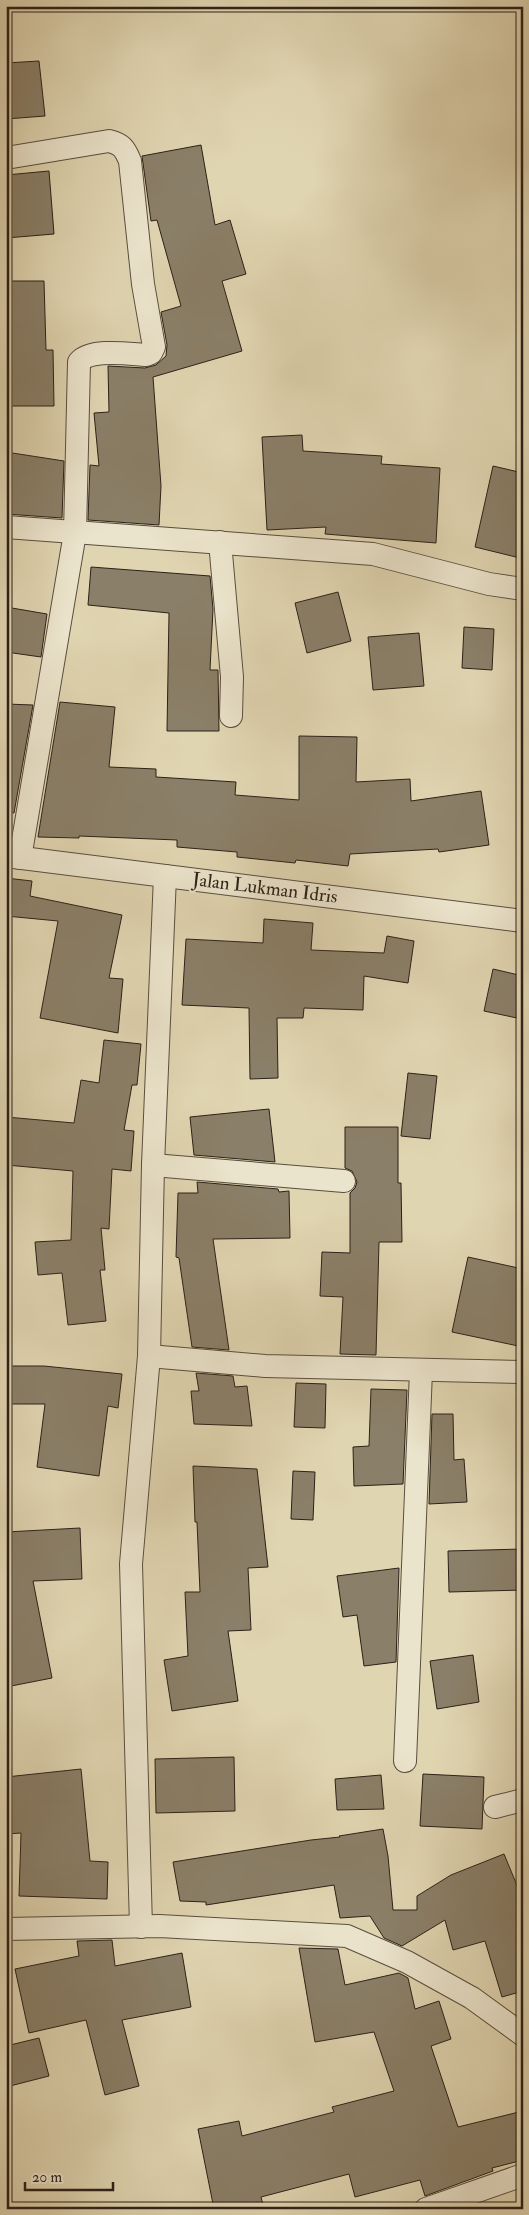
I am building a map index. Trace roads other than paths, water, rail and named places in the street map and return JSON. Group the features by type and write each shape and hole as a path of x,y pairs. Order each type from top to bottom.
{"street":[{"path":"6,158 109,142 118,143 125,148 130,161 143,284 154,347 151,353 146,355 105,353 86,357 79,362 75,533 13,857"},
{"path":"6,527 373,554 490,584 523,589"},
{"path":"220,542 232,677 230,716"},
{"name":"Jalan Lukman Idris","path":"13,857 523,921"},
{"path":"141,1927 131,1564 149,1356 152,1165 165,876"},
{"path":"152,1165 344,1181"},
{"path":"149,1356 265,1366 523,1372"},
{"path":"405,1761 420,1371"},
{"path":"495,1807 523,1800"},
{"path":"6,1929 141,1927 347,1936 407,1962 472,1998 523,2035"},
{"path":"426,2209 523,2175"}]}
